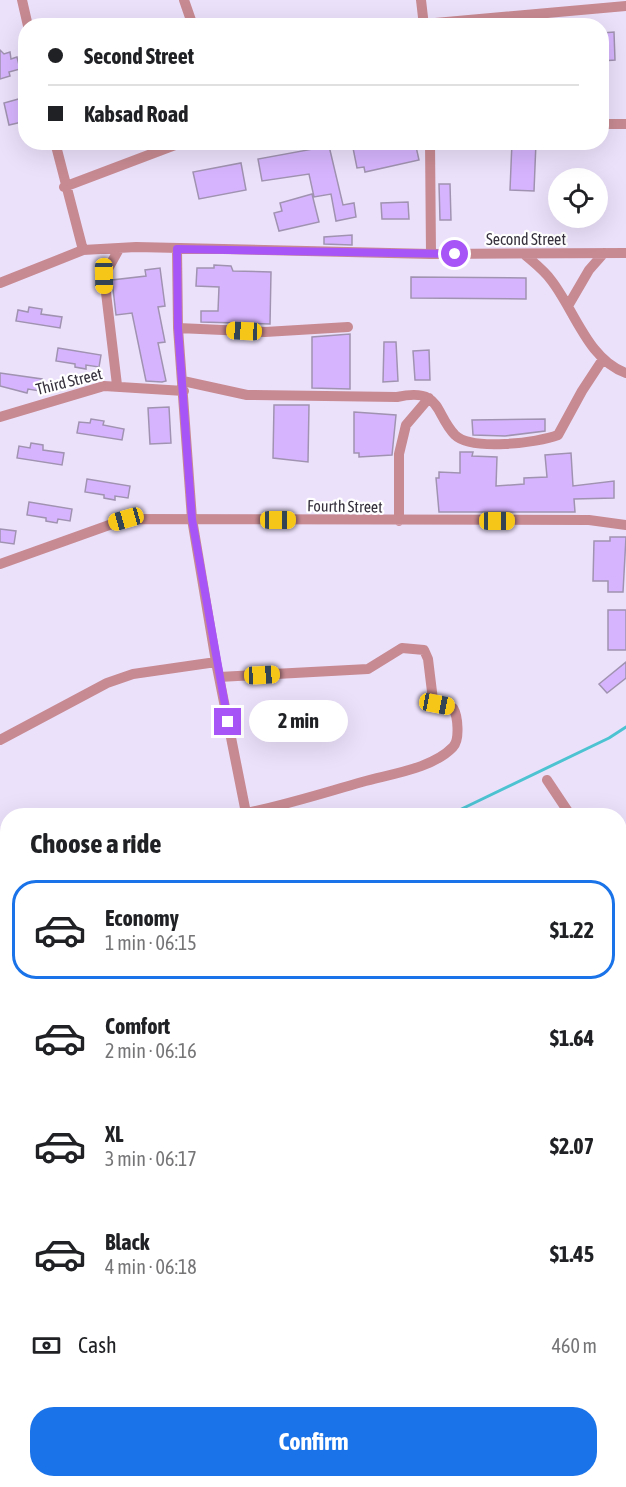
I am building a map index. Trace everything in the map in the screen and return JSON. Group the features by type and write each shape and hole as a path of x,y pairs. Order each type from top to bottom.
{"street":[{"path":"22,0 26,18"},
{"path":"184,0 190,18"},
{"path":"421,0 423,18"},
{"path":"498,18 626,6"},
{"path":"609,124 626,124"},
{"path":"57,150 64,188 83,250"},
{"path":"64,188 162,150"},
{"path":"430,150 432,254"},
{"path":"117,385 104,276 119,249"},
{"path":"177,249 178,328 192,519 242,808"},
{"name":"Second Street","path":"0,283 83,250 177,249 432,254 626,253"},
{"path":"568,306 589,270 604,253"},
{"path":"524,254 551,279 603,359 616,370 626,373"},
{"path":"178,328 265,332 348,327"},
{"path":"399,521 399,454 406,425 429,398 440,409 455,435 470,444 552,438 558,435 566,425 582,391 603,359"},
{"name":"Third Street","path":"0,417 63,396 117,385 184,386 247,395 397,398 410,394 429,398"},
{"name":"Fourth Street","path":"0,564 126,519 589,520 626,525"},
{"path":"219,676 368,669 391,653 413,647 424,650 428,659 433,700 437,704 453,708 457,713 457,742 452,749 425,764 271,808"},
{"path":"0,740 107,683 134,674 216,662"},
{"path":"547,780 566,808"}],"building":[{"path":"609,32 614,32 615,60 609,60"},
{"path":"0,50 4,54 10,52 11,59 17,57 18,70 9,72 10,76 0,79"},
{"path":"18,99 18,123 9,125 4,103"},
{"path":"307,150 330,150 343,205 354,203 356,217 336,221 331,194 314,197 309,174 262,181 258,159"},
{"path":"353,150 417,150 419,160 365,172 364,167 357,168"},
{"path":"512,150 536,150 534,191 510,190"},
{"path":"241,163 246,190 199,199 193,172"},
{"path":"439,184 450,184 451,220 440,220"},
{"path":"312,194 319,222 279,231 274,213 282,211 280,203"},
{"path":"408,202 409,219 382,219 381,203"},
{"path":"352,235 352,245 324,244 324,237"},
{"path":"214,265 231,266 233,271 271,272 270,324 201,322 201,311 218,311 219,287 196,286 197,268 214,268"},
{"path":"160,268 165,306 158,307 165,342 158,343 166,381 162,382 146,381 132,313 116,315 112,280 146,276 145,270"},
{"path":"411,277 526,278 526,299 411,298"},
{"path":"29,307 42,309 41,314 62,317 60,328 16,321 18,310 28,312"},
{"path":"350,334 350,389 312,388 312,337"},
{"path":"384,342 396,342 398,381 383,382"},
{"path":"58,348 101,355 99,367 86,365 86,369 75,367 75,364 56,361"},
{"path":"429,350 430,380 415,380 413,351"},
{"path":"0,373 42,379 40,391 28,389 27,393 0,386"},
{"path":"274,405 309,405 308,462 273,458"},
{"path":"169,407 171,443 150,444 148,408"},
{"path":"354,412 396,415 392,455 359,457 359,453 354,453"},
{"path":"91,419 104,421 103,425 124,429 122,440 77,433 79,422 90,423"},
{"path":"545,419 545,431 505,436 473,435 472,420"},
{"path":"31,443 43,445 43,450 64,453 62,465 17,458 19,446 30,448"},
{"path":"460,452 473,452 472,456 497,457 496,486 524,484 524,478 547,477 545,455 571,453 573,486 614,481 614,498 574,499 575,512 439,512 436,478 439,478 439,472 460,473"},
{"path":"87,479 130,486 128,498 115,496 115,500 104,498 104,495 85,492"},
{"path":"29,502 72,509 70,521 58,519 57,523 46,521 46,518 27,515"},
{"path":"0,529 16,531 14,544 0,542"},
{"path":"610,537 626,537 623,592 608,592 608,581 593,581 594,541 610,541"},
{"path":"608,610 626,610 626,650 608,650"},
{"path":"626,662 626,678 607,693 599,684"}],"waterway":[{"path":"464,808 609,738 626,727"}],"route":[{"path":"228,722 192,519 178,328 177,249 455,254"}]}
